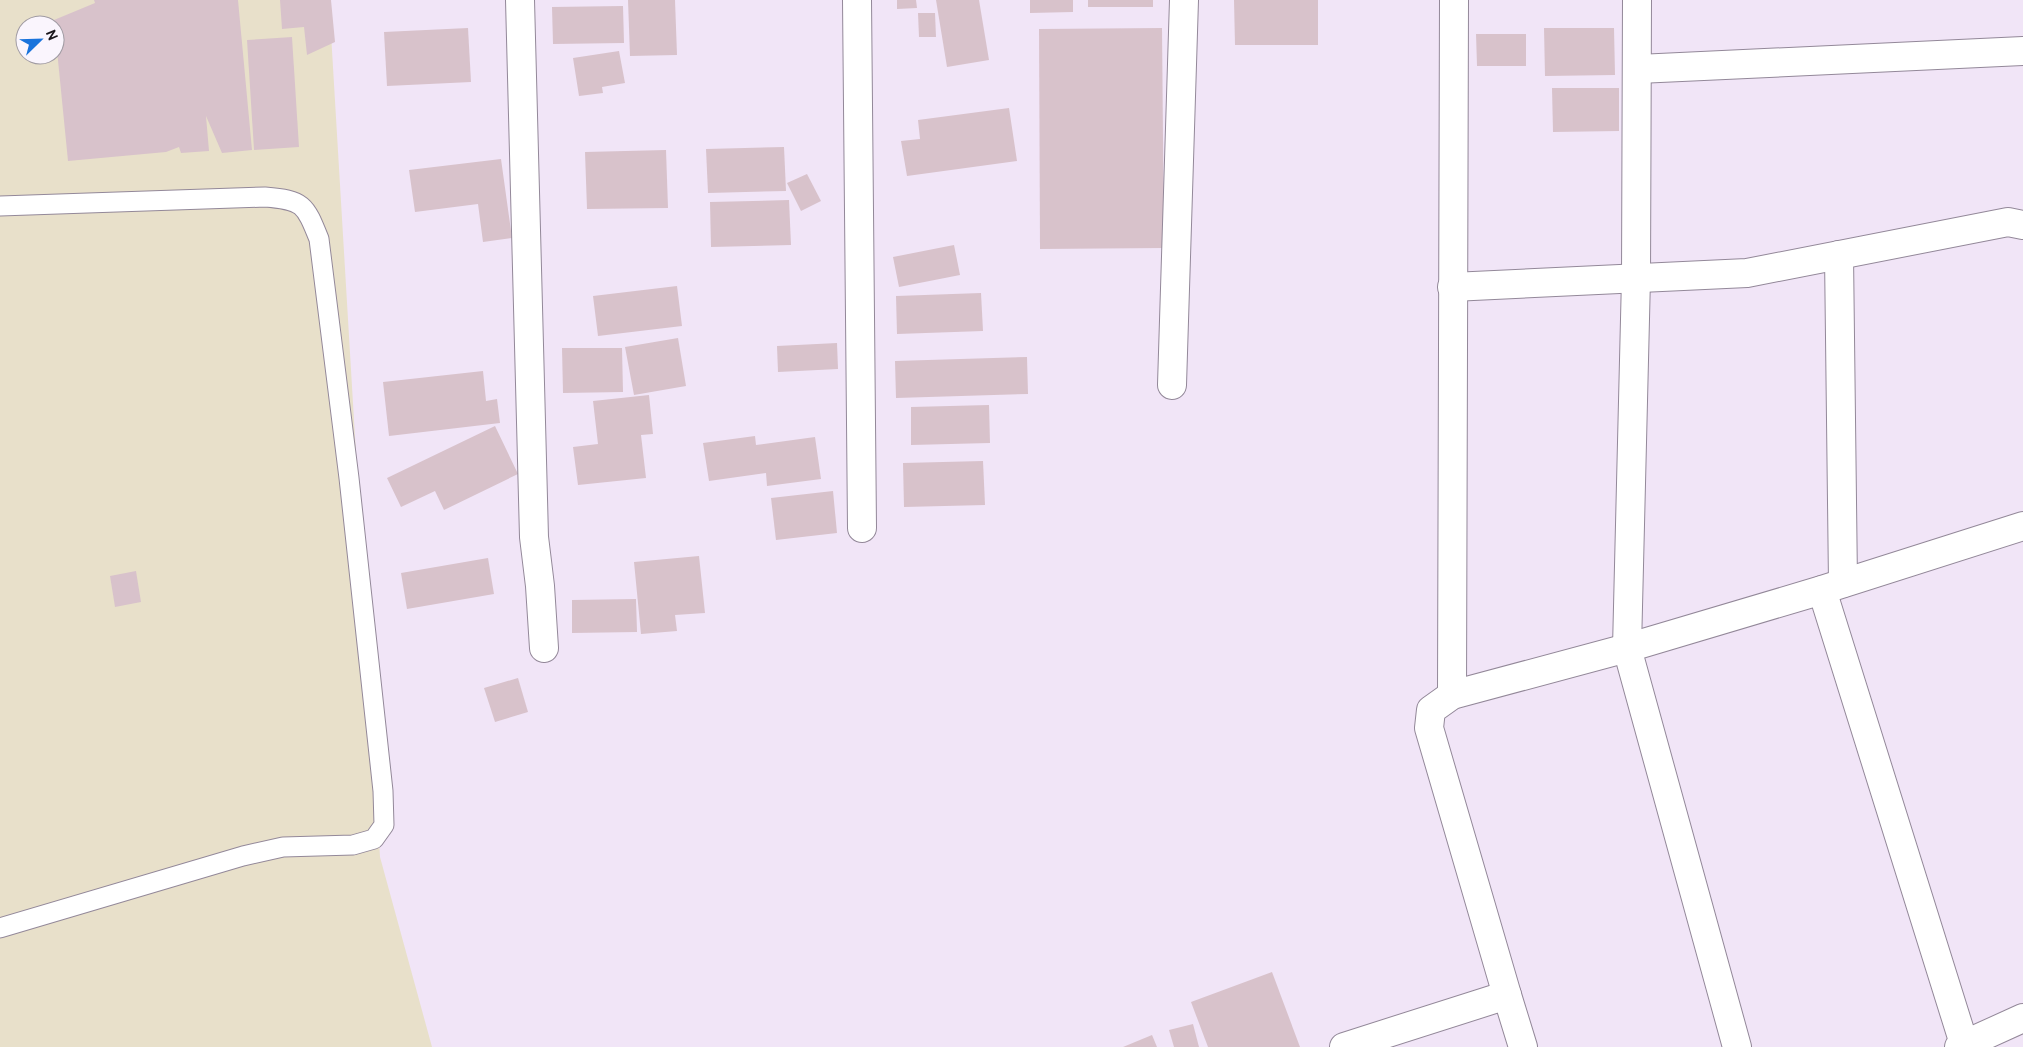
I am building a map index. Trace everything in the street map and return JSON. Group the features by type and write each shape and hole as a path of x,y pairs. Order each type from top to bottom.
{"street":[{"path":"520,0 534,537 540,586 544,648"},
{"path":"857,0 862,528"},
{"path":"1172,385 1184,0"},
{"path":"1452,695 1454,0"},
{"path":"1637,0 1636,278 1628,648 1738,1047"},
{"path":"1638,69 2023,50"},
{"path":"1452,287 1747,273 2008,222 2023,225"},
{"path":"1839,255 1832,587 1963,1046 2023,1018"},
{"path":"1523,1047 1429,728 1431,710 1452,695 1628,648 1832,587 2023,526"},
{"path":"1344,1047 1507,995"}],"lane":[{"path":"0,206 265,196 291,199 308,212 319,238 351,497 383,791 384,825 374,839 353,845 275,848 0,928"}],"shaded area":[{"path":"0,0 329,0 380,857 432,1047 0,1047"}],"building":[{"path":"94,0 238,0 252,150 222,153 206,116 209,151 181,153 179,147 166,152 68,161 58,65 65,65 65,15 95,3"},
{"path":"280,0 331,0 335,42 307,55 304,27 282,29"},
{"path":"628,0 675,0 677,55 630,56"},
{"path":"897,0 916,0 917,8 897,9"},
{"path":"936,0 979,0 989,60 947,67"},
{"path":"1030,0 1073,0 1073,12 1030,13"},
{"path":"1088,0 1153,0 1153,7 1088,7"},
{"path":"1234,0 1318,0 1318,45 1235,45"},
{"path":"623,6 624,43 553,44 552,7"},
{"path":"918,13 935,13 936,37 919,37"},
{"path":"468,28 471,82 387,86 384,32"},
{"path":"1162,28 1164,248 1040,249 1039,29"},
{"path":"1544,28 1614,28 1615,75 1545,76"},
{"path":"1476,34 1526,34 1526,66 1477,66"},
{"path":"292,37 299,147 254,150 247,40"},
{"path":"619,51 625,83 602,87 603,93 579,96 573,58"},
{"path":"1552,88 1619,88 1619,131 1553,132"},
{"path":"1009,108 1017,161 907,176 901,141 920,139 918,120"},
{"path":"784,147 786,191 708,193 706,149"},
{"path":"666,150 668,208 587,209 585,152"},
{"path":"501,159 512,238 483,242 478,204 415,212 409,170"},
{"path":"807,174 821,201 801,211 787,183"},
{"path":"789,200 791,245 711,247 710,202"},
{"path":"954,245 960,275 899,287 893,257"},
{"path":"677,286 682,326 598,336 593,296"},
{"path":"981,293 983,331 897,334 896,296"},
{"path":"678,338 686,386 634,395 625,347"},
{"path":"837,343 838,369 778,372 777,346"},
{"path":"562,348 622,348 623,392 563,393"},
{"path":"1027,357 1028,394 896,398 895,361"},
{"path":"483,371 486,401 497,399 500,423 389,436 383,382"},
{"path":"649,395 653,434 641,435 646,478 578,485 573,447 598,444 593,401"},
{"path":"989,405 990,443 911,445 911,407"},
{"path":"495,426 518,474 444,510 435,491 401,507 387,478"},
{"path":"755,436 756,445 815,437 821,479 767,486 766,473 709,481 703,443"},
{"path":"983,461 985,505 904,507 903,463"},
{"path":"833,491 837,533 776,540 771,498"},
{"path":"699,556 705,613 675,615 677,631 641,634 634,562"},
{"path":"488,558 494,594 407,609 401,573"},
{"path":"136,571 141,602 115,607 110,576"},
{"path":"636,599 637,632 572,633 572,600"},
{"path":"518,678 528,712 495,722 484,688"},
{"path":"1272,972 1300,1047 1208,1047 1191,1002"},
{"path":"1193,1024 1199,1047 1174,1047 1169,1030"},
{"path":"1152,1035 1157,1047 1123,1047"}]}
